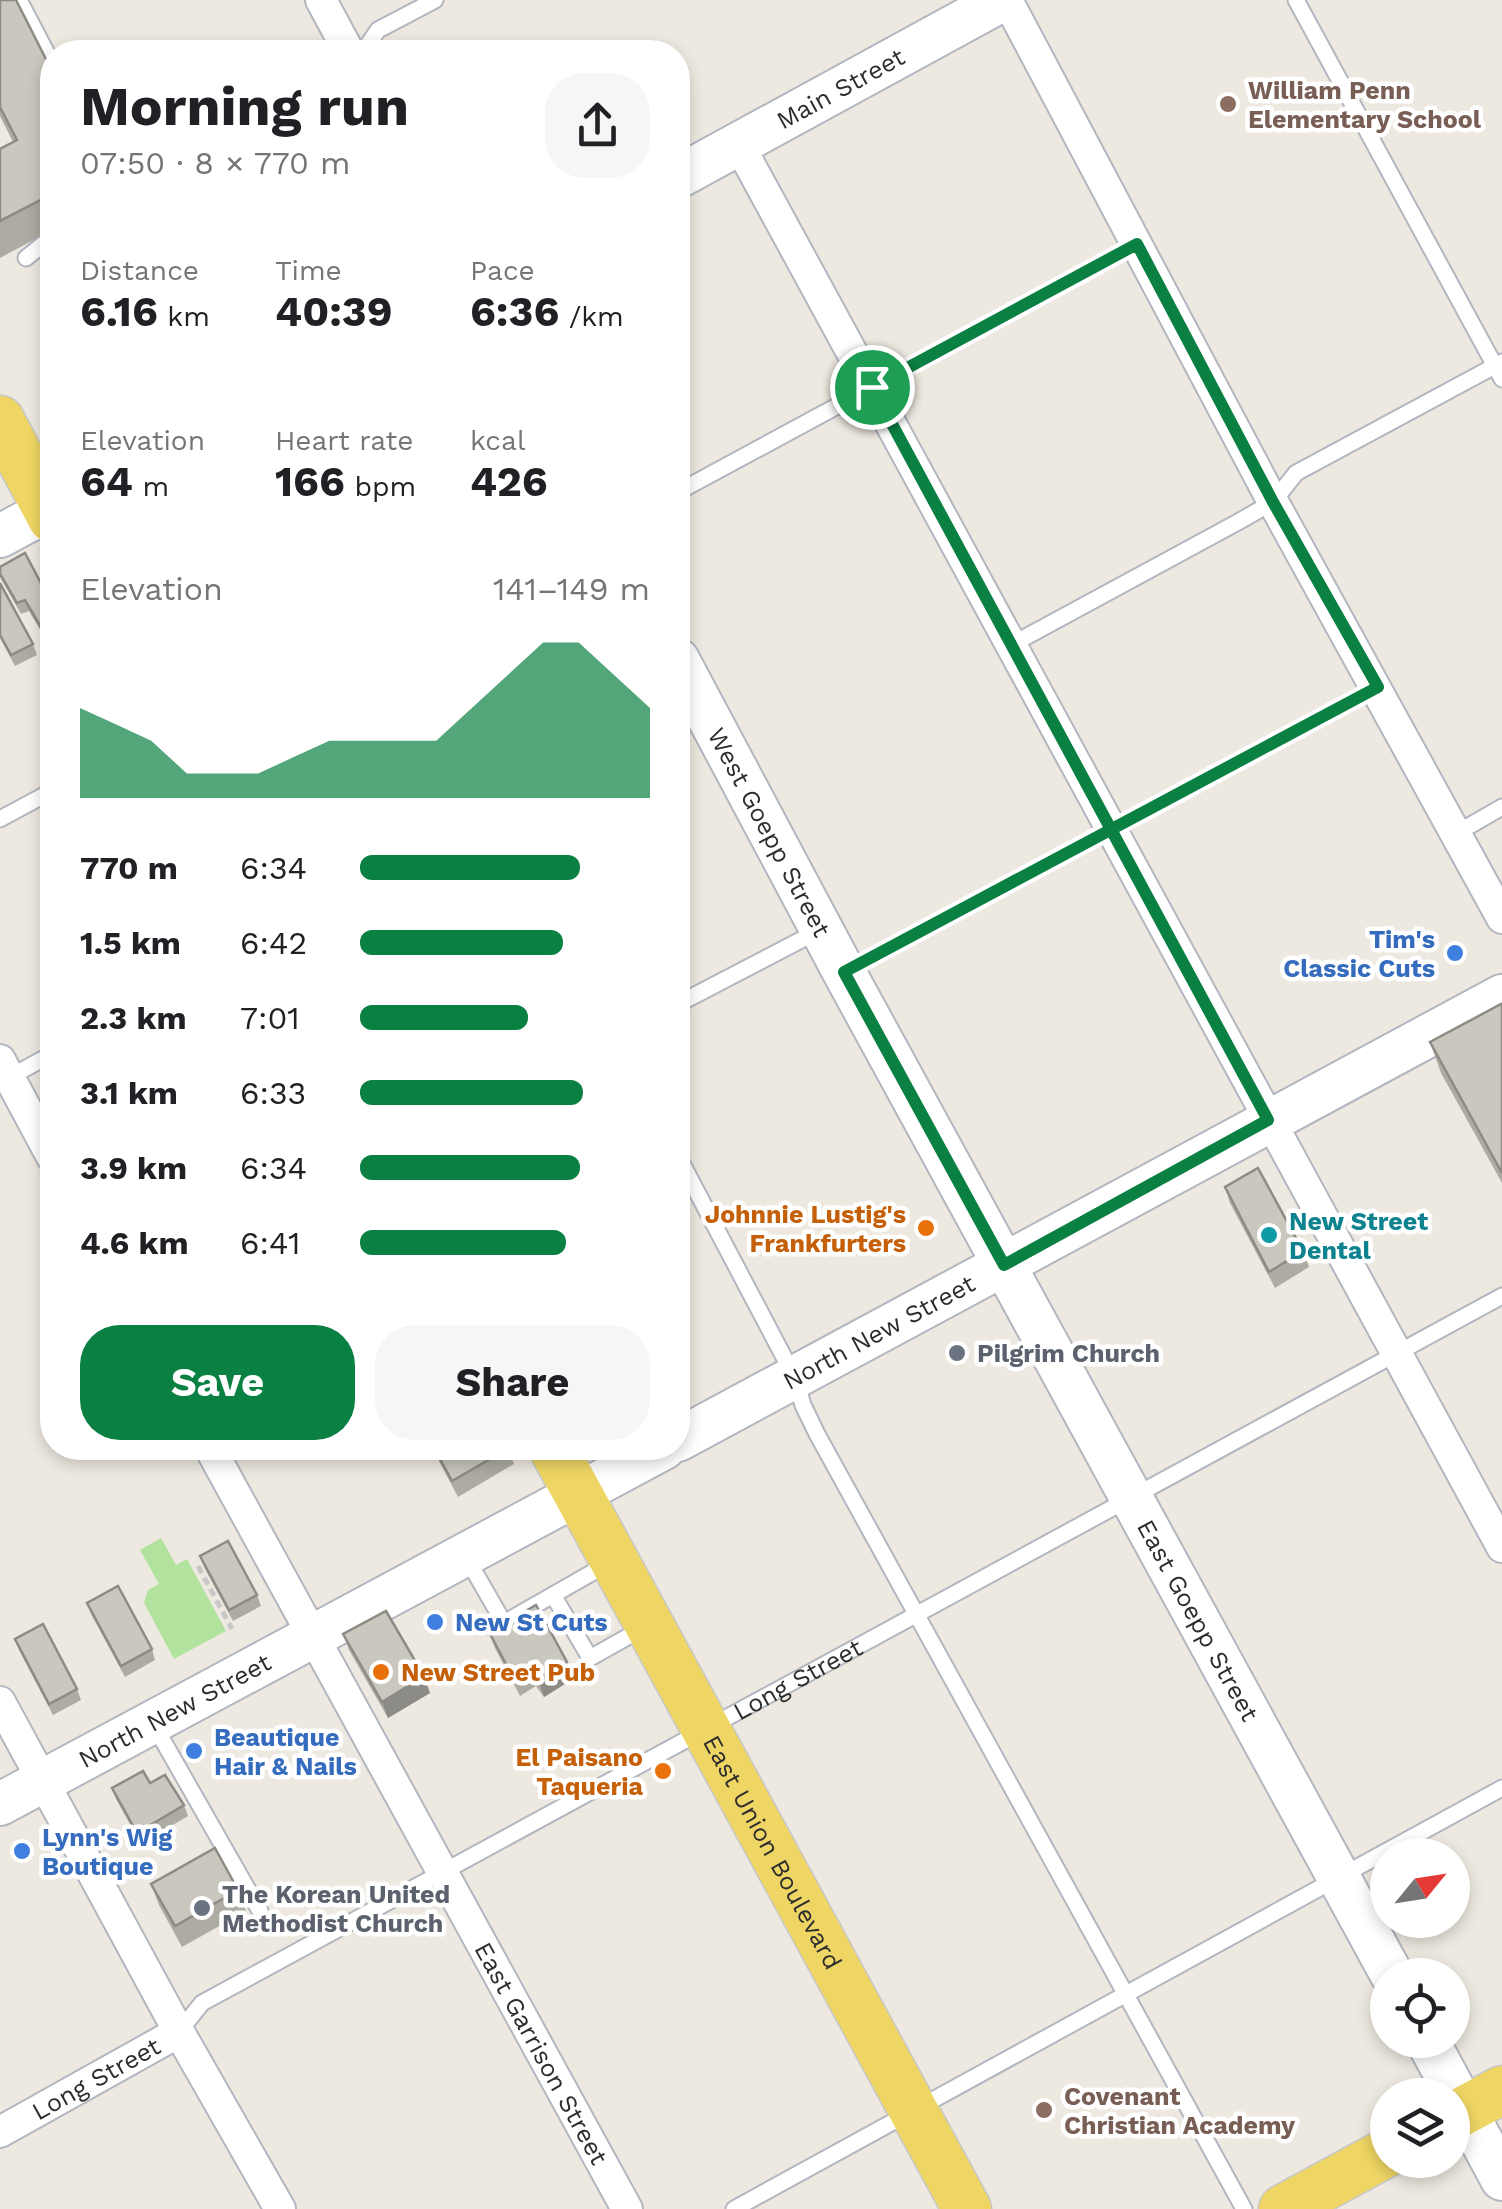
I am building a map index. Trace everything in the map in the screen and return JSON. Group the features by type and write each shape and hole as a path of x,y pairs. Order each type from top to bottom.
{"main road":[{"path":"0,420 40,492"},
{"name":"East Union Boulevard","path":"559,1460 968,2209"},
{"path":"1283,2209 1370,2162"}],"street":[{"path":"320,0 342,40"},
{"path":"1004,0 1502,918"},
{"name":"Main Street","path":"690,171 1004,0"},
{"path":"740,144 1502,1548"},
{"path":"0,536 40,517"},
{"name":"West Goepp Street","path":"690,683 1004,1265"},
{"name":"North New Street","path":"690,1434 1502,996"},
{"path":"3,1073 40,1136"},
{"name":"East Goepp Street","path":"1004,1265 1383,1958"},
{"name":"East Garrison Street","path":"217,1460 627,2209"},
{"name":"North New Street","path":"0,1804 641,1460"},
{"path":"0,1702 178,2032 280,2209"},
{"name":"Long Street","path":"0,2132 178,2032"},
{"path":"1440,2058 1473,2106 1502,2178"}],"lane":[{"path":"18,0 40,41"},
{"path":"372,40 378,30 435,0"},
{"path":"1012,645 1273,502 1296,474 1500,368 1296,0"},
{"path":"690,486 1137,244"},
{"path":"26,258 40,247"},
{"path":"844,972 1378,687"},
{"path":"0,819 40,797"},
{"path":"1457,833 1502,807"},
{"path":"690,998 821,929"},
{"path":"3,1073 40,1059"},
{"path":"690,1179 795,1378 810,1420 1244,2209"},
{"name":"Long Street","path":"178,2032 202,2002 1502,1296"},
{"path":"464,1554 504,1623 614,1560"},
{"path":"553,1595 590,1658 649,1625"},
{"path":"152,1722 260,1911"},
{"path":"734,2209 1502,1788"}],"path":[{"path":"198,1566 232,1628"}],"green space":[{"path":"161,1538 176,1565 187,1559 226,1631 174,1659 144,1603 148,1590 159,1584 140,1550"}],"building":[{"path":"0,0 16,0 40,47 40,200 0,221 0,149 17,140 0,107"},
{"path":"25,553 40,581 40,626 25,600 17,603 0,567"},
{"path":"0,583 33,644 11,655 0,635"},
{"path":"1502,1006 1502,1173 1430,1042"},
{"name":"New Street Dental","path":"1258,1168 1303,1251 1269,1272 1225,1187"},
{"path":"441,1460 488,1460 452,1481"},
{"path":"228,1541 257,1595 229,1610 200,1556"},
{"path":"118,1586 152,1649 121,1666 87,1603"},
{"path":"536,1605 567,1662 538,1680 530,1670 514,1679 489,1632"},
{"path":"386,1611 424,1676 382,1702 343,1634"},
{"path":"43,1624 77,1689 49,1704 15,1639"},
{"path":"143,1771 150,1783 165,1775 184,1805 137,1833 112,1788"},
{"path":"215,1848 238,1890 175,1926 151,1884"}],"place":[{"name":"William Penn Elementary School","path":"1228,104"},
{"name":"Tim's Classic Cuts","path":"1455,953"},
{"name":"Johnnie Lustig's Frankfurters","path":"926,1228"},
{"name":"New Street Dental","path":"1269,1235"},
{"name":"Pilgrim Church","path":"957,1353"},
{"name":"New St Cuts","path":"435,1622"},
{"name":"New Street Pub","path":"381,1672"},
{"name":"Beautique Hair & Nails","path":"194,1751"},
{"name":"El Paisano Taqueria","path":"663,1771"},
{"name":"Lynn's Wig Boutique","path":"22,1851"},
{"name":"The Korean United Methodist Church","path":"202,1908"},
{"name":"Covenant Christian Academy","path":"1044,2110"}],"route":[{"path":"872,387 1112,830 1268,1120 1004,1265 844,972 1112,830 1378,687 1273,502 1137,244 872,387"}]}
